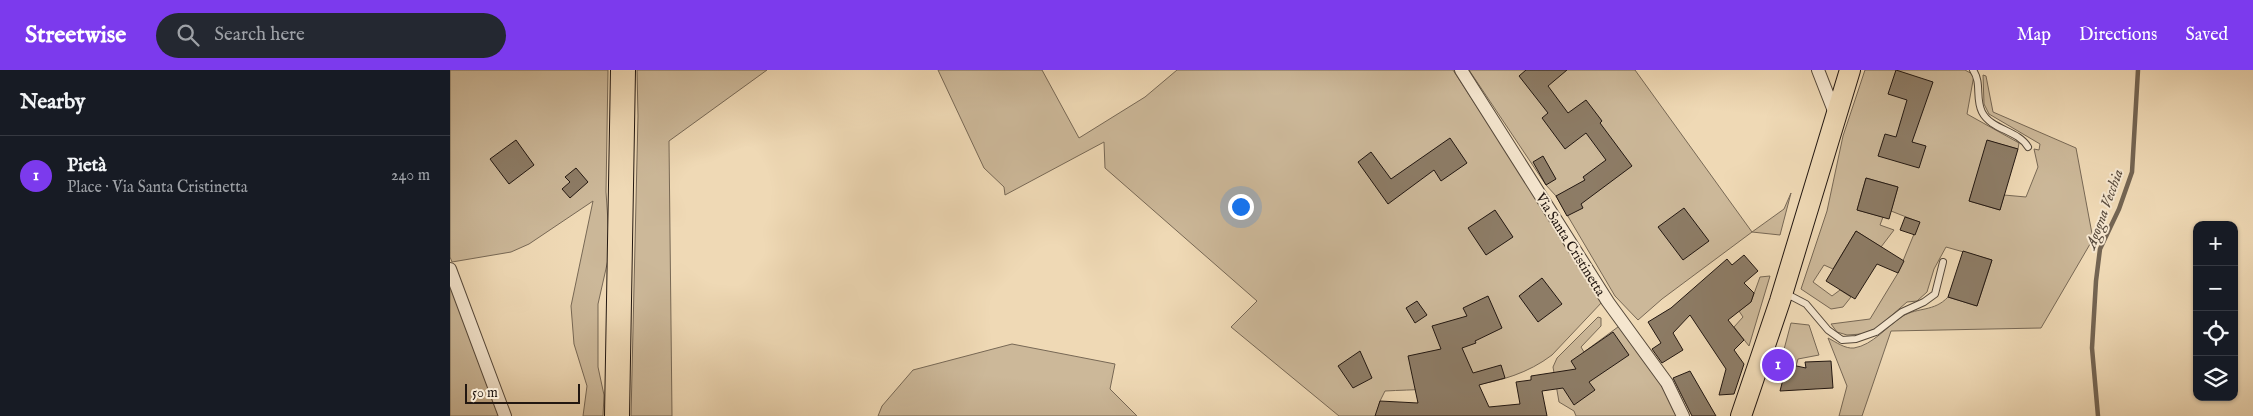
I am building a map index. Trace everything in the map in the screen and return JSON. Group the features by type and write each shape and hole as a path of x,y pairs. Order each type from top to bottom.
{"highway":[{"path":"617,416 623,70"}],"main road":[{"path":"1741,416 1783,291 1850,70"}],"street":[{"name":"Via Santa Cristinetta","path":"1461,70 1608,302 1667,383 1683,416"},
{"path":"1818,70 1836,116"},
{"path":"450,269 505,416"}],"lane":[{"path":"1973,70 1978,77 1982,112 1992,122 2024,140 2028,147"},
{"path":"1783,291 1806,304 1828,330 1842,340 1856,340 1876,332 1902,312 1924,302 1935,294 1943,262"}],"shaded area":[{"path":"450,70 608,70 606,192 610,251 598,304 598,367 604,395 603,416 583,416 587,386 574,344 571,306 593,201 529,244 511,252 452,262 450,257"},
{"path":"637,70 767,70 669,141 672,416 631,416 638,116"},
{"path":"938,70 1042,70 1079,138 1145,97 1177,70 1453,70 1603,301 1552,355 1534,367 1514,375 1472,385 1385,391 1376,416 1339,416 1231,327 1257,301 1105,168 1104,142 1005,195 1004,187 984,168"},
{"path":"1469,70 1635,70 1752,232 1662,299 1638,320 1615,296 1556,196 1546,185"},
{"path":"1865,70 1965,70 1974,75 1967,114 2019,143 2018,149 1989,141 1969,201 2000,210 2004,195 2026,197 2038,167 2034,149 2039,150 2040,144 1989,114 1984,104 1983,75 1986,76 1993,112 2076,148 2093,239 2041,328 1891,331 1862,416 1839,416 1847,386 1828,338 1844,346 1854,348 1874,339 1903,316 1937,305 1948,297 1977,306 1992,260 1946,247 1934,269 1927,292 1917,301 1907,302 1877,328 1862,334 1847,335 1837,332 1831,324 1870,319 1898,273 1919,222 1891,211 1898,187 1866,178 1857,210 1883,217 1880,225 1894,230 1881,247 1856,231 1833,269 1824,265 1813,282 1832,296 1840,290 1851,297 1843,307 1831,309 1801,289 1827,211 1843,136"},
{"path":"1791,193 1780,235 1752,232 1784,209"},
{"path":"1770,276 1749,346 1734,327 1743,317 1739,311 1751,302 1760,277"},
{"path":"450,282 501,416 450,416"},
{"path":"1598,317 1601,318 1601,326 1581,347 1584,352 1622,324 1656,375 1678,416 1576,416 1574,411 1559,402 1553,367 1557,358"},
{"path":"1791,323 1809,325 1819,355 1798,359 1796,366 1787,364 1782,357"},
{"path":"1012,344 1115,364 1110,389 1137,416 878,416 882,406 913,370"}],"building":[{"path":"1526,70 1567,70 1548,86 1568,113 1586,100 1602,121 1600,123 1632,166 1581,204 1583,208 1567,216 1556,196 1585,180 1583,177 1606,160 1586,133 1565,149 1542,118 1548,113 1519,76"},
{"path":"1896,70 1933,82 1912,142 1926,146 1919,168 1878,156 1885,134 1896,137 1907,100 1888,94"},
{"path":"1450,138 1467,163 1441,181 1434,170 1388,204 1358,162 1371,152 1391,179"},
{"path":"516,140 534,165 509,184 490,159"},
{"path":"1987,140 2018,149 2000,210 1969,201"},
{"path":"1543,156 1556,179 1546,185 1533,162"},
{"path":"576,168 588,182 570,198 562,189 570,182 565,177"},
{"path":"1866,178 1898,187 1889,219 1857,210"},
{"path":"1684,208 1709,241 1683,260 1658,227"},
{"path":"1495,210 1513,237 1486,255 1468,228"},
{"path":"1905,217 1920,222 1915,235 1900,230"},
{"path":"1856,231 1904,261 1898,273 1877,264 1855,299 1826,281"},
{"path":"1963,251 1992,260 1977,306 1948,297"},
{"path":"1744,255 1758,271 1744,283 1754,293 1751,302 1728,320 1744,340 1734,350 1744,364 1734,394 1719,395 1726,369 1690,315 1673,333 1683,350 1662,363 1652,349 1661,343 1648,322 1671,308 1727,259 1732,265"},
{"path":"1542,278 1562,304 1538,322 1519,296"},
{"path":"1488,296 1502,328 1475,341 1476,343 1462,348 1473,373 1501,365 1505,378 1479,385 1489,407 1520,404 1516,382 1531,380 1531,376 1576,369 1571,361 1613,332 1629,355 1589,382 1595,390 1574,405 1563,388 1542,391 1547,416 1375,416 1380,401 1418,403 1408,356 1441,349 1432,326 1467,316 1463,308"},
{"path":"1417,301 1427,315 1415,323 1406,308"},
{"path":"1360,351 1372,378 1353,388 1338,366"},
{"path":"1831,361 1833,388 1780,391 1787,364 1806,368 1805,362"},
{"path":"1690,371 1716,416 1692,416 1673,378"}],"waterway":[{"name":"Agogna Vecchia","path":"2098,416 2092,348 2096,281 2100,249 2119,209 2132,172 2138,70"}],"place":[{"name":"Pietà","path":"1778,365"}]}
